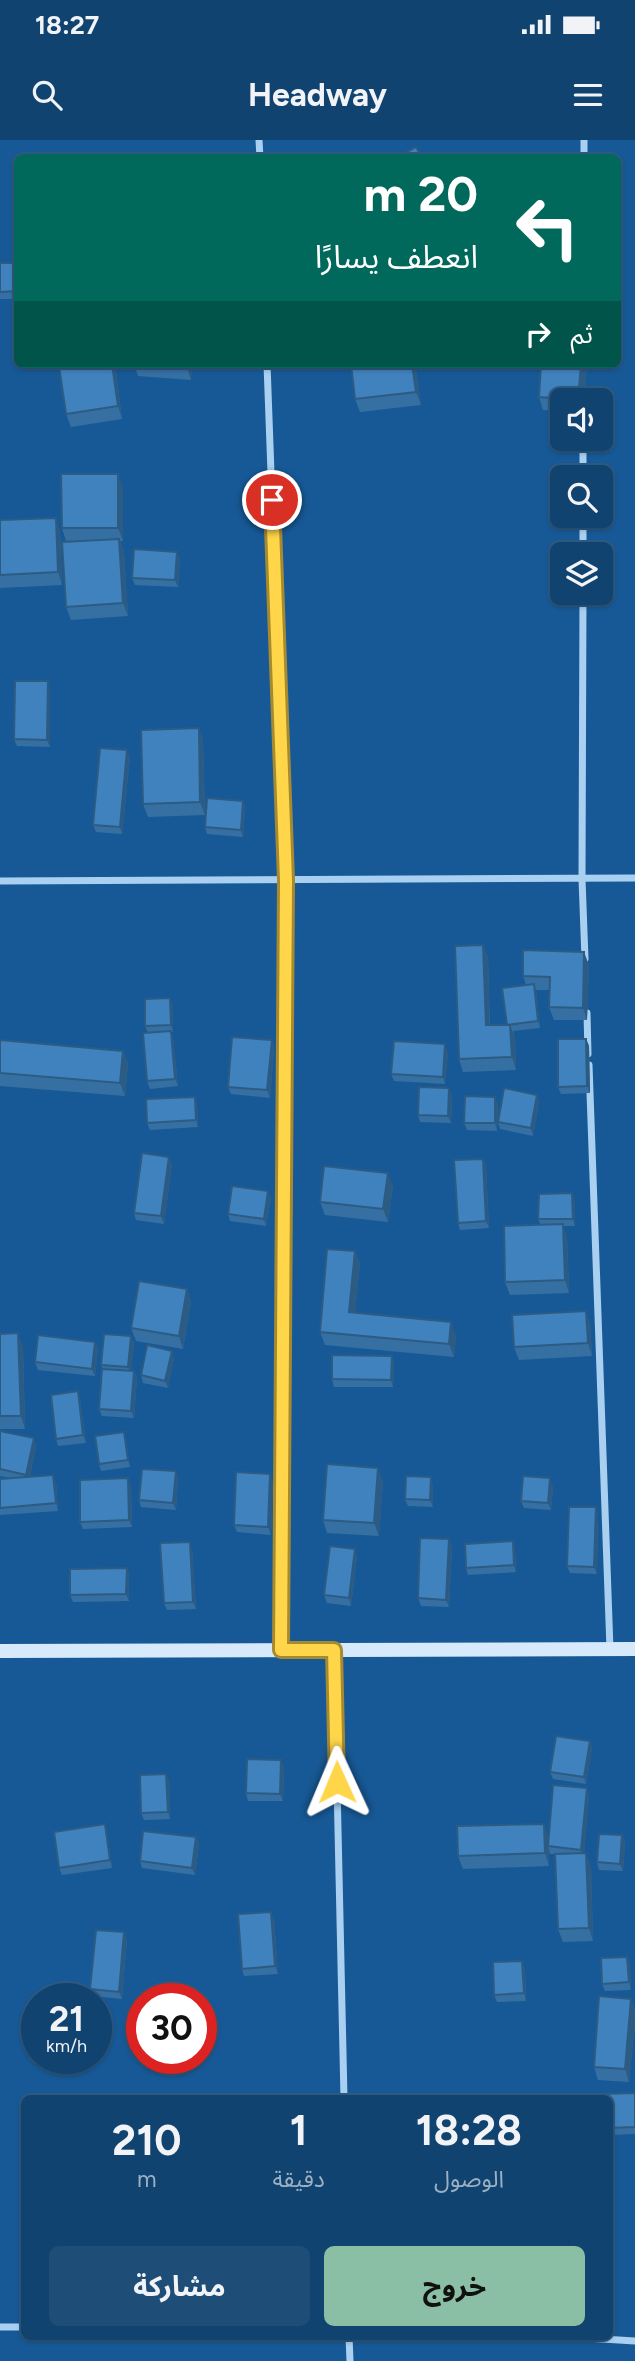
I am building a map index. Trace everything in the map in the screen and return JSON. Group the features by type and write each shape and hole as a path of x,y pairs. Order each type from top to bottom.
{"street":[{"path":"267,368 286,880 281,1650"},
{"path":"583,605 582,879 586,975"},
{"path":"0,881 635,878"},
{"path":"587,1002 610,1649"},
{"path":"0,1651 635,1649"},
{"path":"334,1650 344,2095"},
{"path":"0,2327 21,2327"},
{"path":"349,2340 350,2361"},
{"path":"613,2340 635,2341"}],"building":[{"path":"416,147 420,154 404,154"},
{"path":"0,263 14,263 14,291 0,292"},
{"path":"59,368 113,368 118,406 66,414"},
{"path":"351,368 413,368 416,392 355,399"},
{"path":"541,368 581,368 579,388 550,388 550,398 539,397"},
{"path":"61,474 118,474 118,528 62,528"},
{"path":"56,518 58,572 0,575 0,520"},
{"path":"119,539 123,603 66,607 62,542"},
{"path":"134,549 177,552 175,580 132,578"},
{"path":"15,681 48,681 47,740 14,739"},
{"path":"199,728 200,802 143,804 141,730"},
{"path":"100,748 127,750 120,827 93,825"},
{"path":"207,798 243,801 241,830 205,827"},
{"path":"483,945 486,1025 510,1025 512,1057 459,1059 455,946"},
{"path":"523,950 584,952 583,1008 549,1007 550,977 523,976"},
{"path":"534,984 538,1021 507,1025 502,988"},
{"path":"170,998 171,1025 145,1026 145,999"},
{"path":"171,1031 175,1079 147,1081 143,1033"},
{"path":"232,1037 272,1040 267,1090 228,1087"},
{"path":"558,1039 586,1039 587,1086 558,1087"},
{"path":"0,1040 123,1051 120,1083 0,1073"},
{"path":"394,1041 445,1044 443,1077 391,1074"},
{"path":"419,1087 449,1088 448,1116 418,1115"},
{"path":"504,1088 537,1095 531,1128 498,1122"},
{"path":"465,1096 495,1097 495,1123 464,1123"},
{"path":"195,1097 196,1120 147,1123 146,1099"},
{"path":"142,1153 169,1157 161,1216 134,1213"},
{"path":"483,1159 486,1221 458,1223 454,1160"},
{"path":"324,1166 388,1173 383,1209 320,1202"},
{"path":"232,1186 268,1191 264,1219 228,1214"},
{"path":"572,1193 573,1219 538,1219 539,1194"},
{"path":"563,1224 565,1280 505,1282 504,1226"},
{"path":"327,1249 355,1251 349,1312 451,1322 449,1344 320,1332"},
{"path":"139,1281 187,1289 179,1336 131,1328"},
{"path":"586,1311 588,1343 514,1347 512,1315"},
{"path":"18,1333 21,1416 0,1416 0,1334"},
{"path":"104,1334 131,1336 128,1367 101,1365"},
{"path":"38,1335 95,1342 92,1369 35,1362"},
{"path":"147,1345 172,1351 165,1381 141,1375"},
{"path":"332,1355 392,1356 391,1380 332,1379"},
{"path":"102,1369 134,1371 131,1411 99,1409"},
{"path":"78,1391 83,1435 56,1439 51,1395"},
{"path":"0,1431 34,1438 26,1475 0,1469"},
{"path":"124,1432 128,1460 99,1464 95,1436"},
{"path":"327,1464 378,1468 374,1523 323,1520"},
{"path":"142,1469 176,1471 173,1503 139,1500"},
{"path":"236,1472 270,1474 268,1527 234,1525"},
{"path":"53,1475 56,1503 0,1508 0,1479"},
{"path":"406,1476 431,1477 430,1500 405,1499"},
{"path":"523,1476 550,1478 548,1503 521,1501"},
{"path":"128,1478 129,1520 80,1522 80,1480"},
{"path":"569,1507 596,1507 594,1567 567,1566"},
{"path":"420,1538 449,1539 446,1600 418,1598"},
{"path":"513,1541 514,1565 466,1568 465,1544"},
{"path":"190,1542 193,1602 164,1603 160,1543"},
{"path":"330,1546 355,1549 349,1598 324,1595"},
{"path":"127,1568 126,1594 70,1595 70,1569"},
{"path":"556,1736 590,1741 584,1777 550,1772"},
{"path":"247,1759 281,1760 280,1794 246,1793"},
{"path":"166,1774 168,1812 141,1813 140,1775"},
{"path":"553,1785 587,1788 581,1850 548,1846"},
{"path":"105,1824 110,1860 59,1868 54,1832"},
{"path":"544,1824 545,1853 458,1856 457,1826"},
{"path":"143,1831 196,1837 192,1868 140,1861"},
{"path":"599,1834 622,1835 620,1864 597,1862"},
{"path":"586,1853 589,1928 558,1929 555,1854"},
{"path":"271,1912 275,1966 242,1969 238,1914"},
{"path":"96,1930 124,1932 119,1992 112,1991 112,1983 91,1983"},
{"path":"627,1957 629,1982 602,1984 601,1958"},
{"path":"522,1961 524,1993 494,1995 493,1962"},
{"path":"599,1996 631,1999 625,2069 594,2067"},
{"path":"635,2093 635,2127 613,2128 613,2095 601,2094"}],"route":[{"path":"272,500 286,880 281,1650 334,1650 337,1782"}]}
